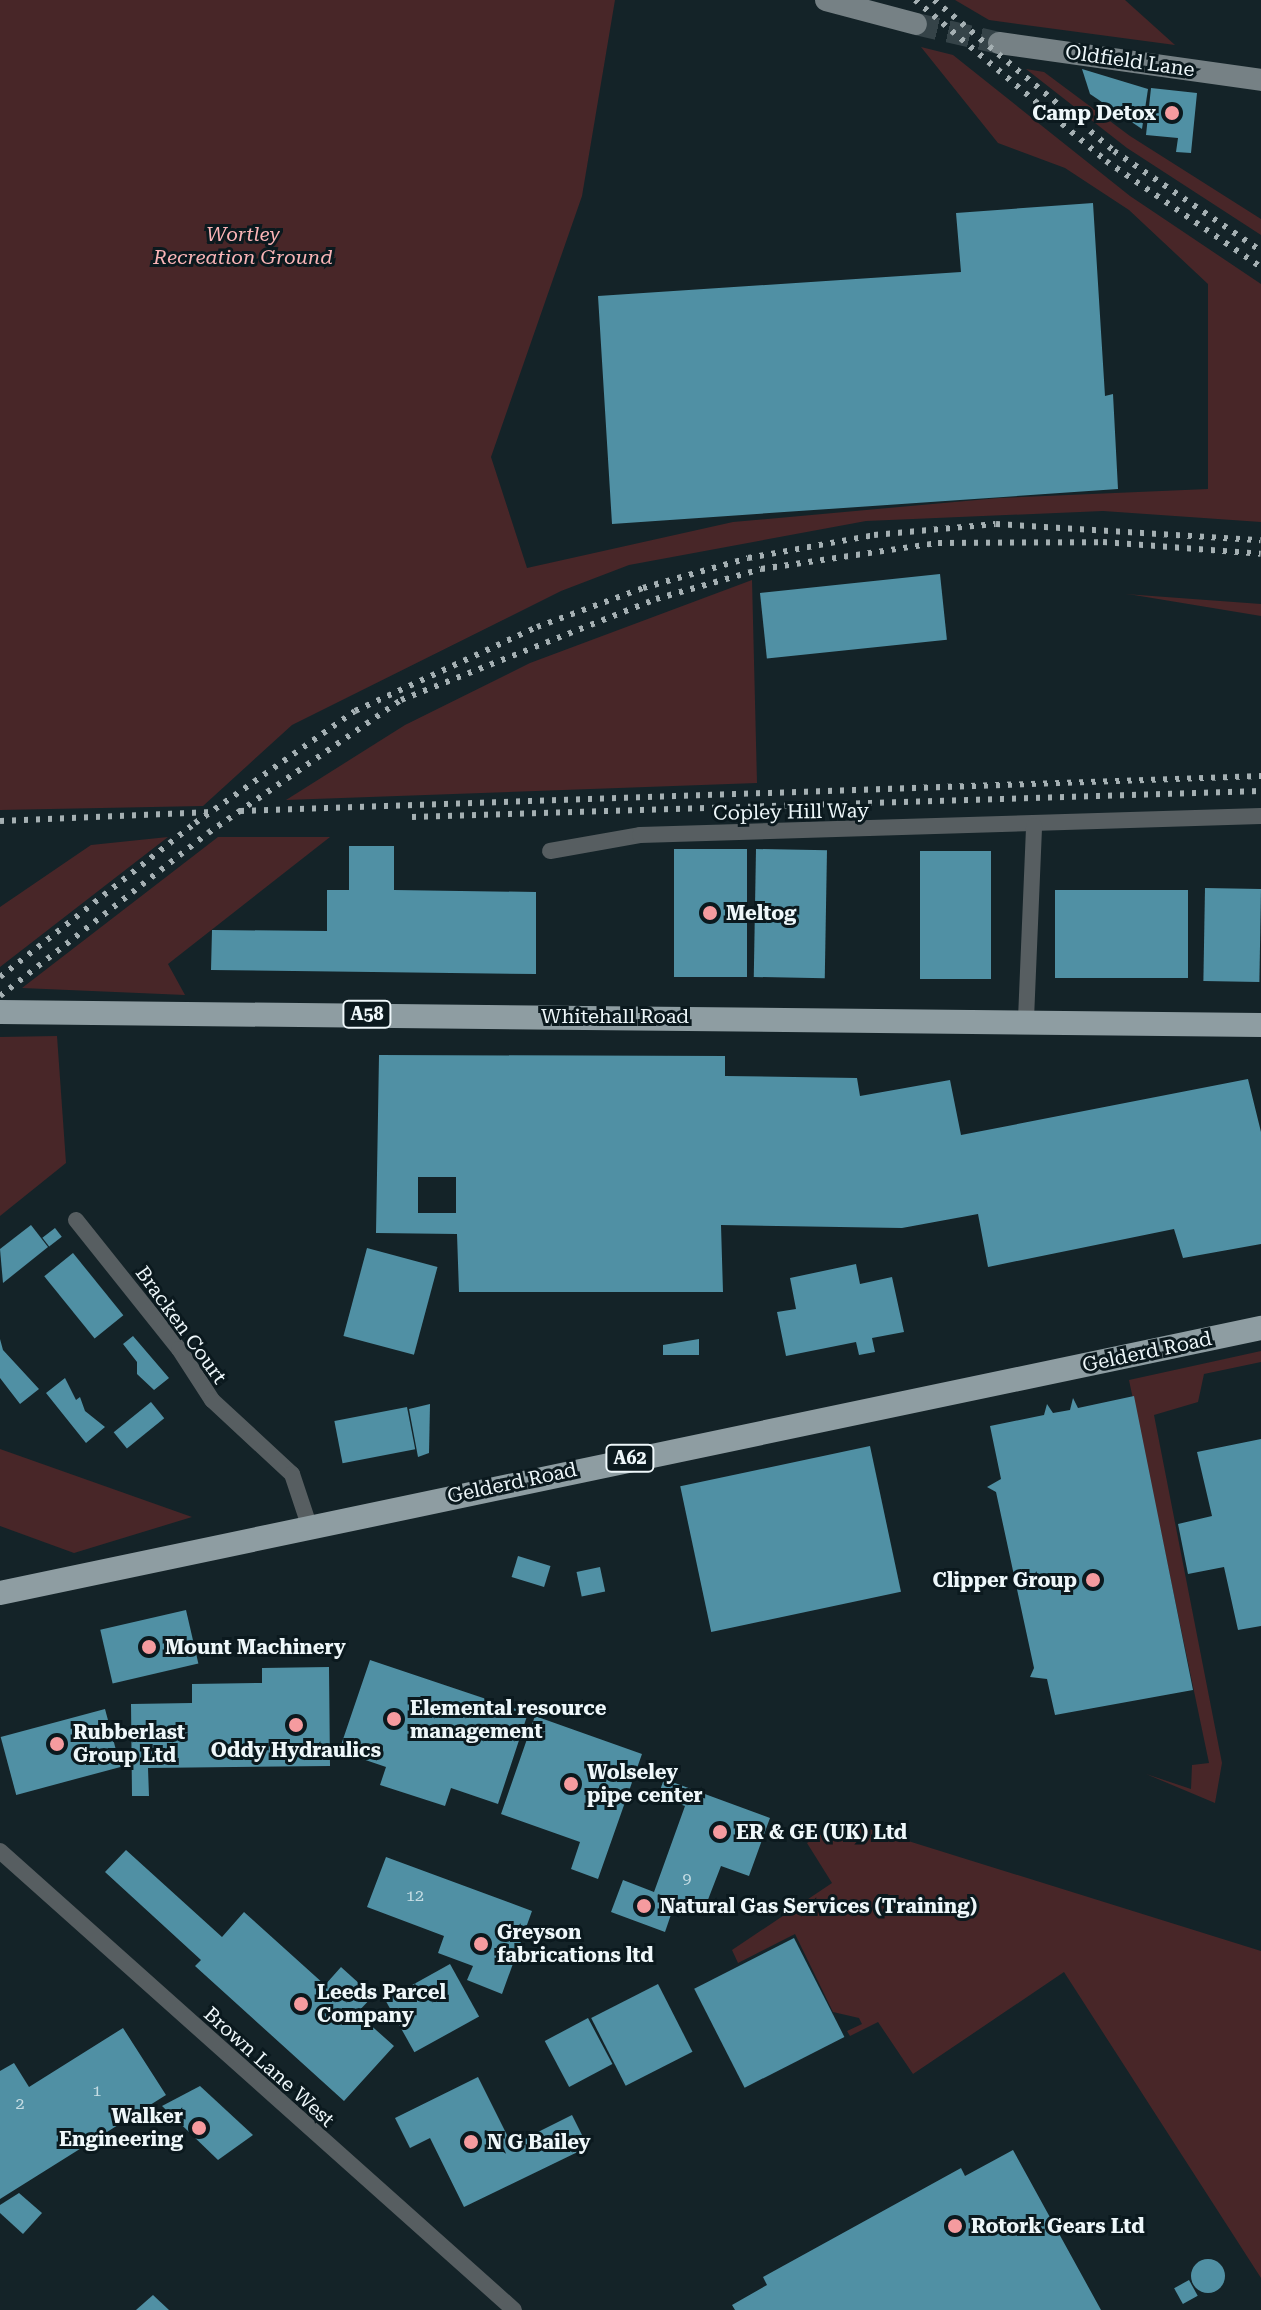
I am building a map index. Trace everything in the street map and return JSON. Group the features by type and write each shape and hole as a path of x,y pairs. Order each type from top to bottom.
{"main road":[{"name":"Whitehall Road","path":"0,1012 1026,1019 1261,1025"},
{"name":"Whitehall Road","path":"1230,1026 1261,1038"},
{"name":"Gelderd Road","path":"0,1593 309,1525 1261,1328"}],"street":[{"path":"826,0 916,24"},
{"name":"Oldfield Lane","path":"999,43 1261,80"},
{"name":"Copley Hill Way","path":"550,851 640,835 1034,826 1261,816"},
{"path":"1026,1019 1034,826"},
{"name":"Bracken Court","path":"76,1220 179,1349 212,1400 292,1474 309,1525"},
{"name":"Brown Lane West","path":"0,1851 514,2310"}],"green space":[{"name":"Wortley Recreation Ground","path":"0,0 615,0 582,196 491,457 527,568 733,522 999,498 1208,489 1208,284 1129,210 1065,168 998,143 921,47 953,55 1130,196 1261,284 1261,522 1103,511 866,521 629,565 561,591 292,725 203,806 0,810"},
{"path":"955,0 1125,0 1175,45 989,20"},
{"path":"1026,69 1044,72 1130,136 1261,219 1261,235 1127,148"},
{"path":"752,580 757,783 286,800 405,725 530,663"},
{"path":"1125,594 1261,604 1261,616 1134,595"},
{"path":"168,837 0,967 0,907 91,845"},
{"path":"218,837 330,837 168,964 185,995 22,988"},
{"path":"57,1036 66,1163 0,1216 0,1037"},
{"path":"1261,1351 1261,1362 1204,1374 1198,1402 1154,1415 1222,1763 1215,1803 1146,1774 1191,1789 1192,1765 1209,1763 1129,1380"},
{"path":"0,1449 192,1517 74,1553 0,1526"},
{"path":"844,1821 1261,1951 1261,2278 1064,1972 913,2074 878,2022 850,2036 847,2031 862,2024 859,2018 833,2012 795,1934 738,1963 732,1950 832,1883 807,1843"}],"building":[{"path":"1082,69 1148,89 1142,129 1090,94"},
{"path":"1151,88 1197,93 1191,153 1176,152 1178,138 1146,135"},
{"path":"1093,203 1105,396 1113,394 1118,489 612,524 598,296 961,272 956,213"},
{"path":"940,574 947,640 767,659 760,593"},
{"path":"349,846 394,846 394,890 536,892 536,974 211,970 212,930 327,931 327,890 349,890"},
{"name":"Meltog","path":"674,849 747,849 747,977 674,977"},
{"path":"756,849 827,850 825,978 754,977"},
{"path":"920,851 991,851 991,979 920,979"},
{"path":"1205,888 1261,889 1259,982 1203,981"},
{"path":"1055,890 1188,890 1188,978 1055,978"},
{"path":"379,1055 725,1056 725,1076 857,1078 860,1096 950,1080 961,1135 1248,1079 1261,1132 1261,1244 1183,1258 1174,1229 988,1267 978,1214 902,1228 721,1225 723,1292 459,1292 457,1234 376,1233","holes":["418,1177 456,1177 456,1213 418,1213"]},
{"path":"31,1225 48,1247 3,1283 0,1249"},
{"path":"55,1228 62,1237 49,1247 42,1238"},
{"path":"367,1248 438,1267 414,1355 343,1336"},
{"path":"73,1253 123,1315 95,1338 44,1276"},
{"path":"856,1264 860,1284 892,1277 904,1332 872,1338 875,1352 859,1355 856,1342 786,1356 777,1312 796,1309 790,1278"},
{"path":"133,1336 169,1378 154,1390 137,1374 137,1362 123,1344"},
{"path":"0,1339 3,1350 39,1389 20,1404 0,1378"},
{"path":"699,1339 699,1355 663,1355 663,1345"},
{"path":"65,1378 76,1400 80,1397 85,1411 105,1427 86,1443 46,1393"},
{"name":"Clipper Group","path":"1134,1396 1193,1690 1055,1715 1047,1679 1030,1677 1034,1668 996,1492 987,1487 1001,1479 990,1426 1044,1415 1047,1404 1053,1413 1070,1410 1073,1398 1078,1408"},
{"path":"151,1402 164,1418 127,1449 114,1432"},
{"path":"430,1404 429,1453 418,1457 409,1409"},
{"path":"407,1407 415,1449 343,1463 334,1421"},
{"path":"1261,1439 1261,1626 1238,1630 1224,1567 1188,1574 1178,1524 1212,1516 1197,1452"},
{"name":"Clipper Group","path":"870,1446 901,1592 711,1632 680,1486"},
{"path":"518,1556 551,1566 544,1587 512,1577"},
{"path":"600,1567 605,1591 582,1596 577,1572"},
{"name":"Mount Machinery","path":"186,1610 198,1664 113,1683 100,1630"},
{"path":"370,1660 528,1713 498,1804 451,1788 445,1806 380,1785 386,1767 339,1751"},
{"path":"329,1667 330,1766 148,1768 149,1796 132,1796 131,1704 192,1703 192,1684 262,1683 262,1668"},
{"name":"Rubberlast Group Ltd","path":"105,1709 121,1767 16,1795 1,1737"},
{"name":"Wolseley pipe center","path":"535,1716 642,1754 598,1879 571,1869 580,1842 501,1814"},
{"path":"664,1779 770,1818 749,1876 721,1866 704,1910 676,1900 665,1932 611,1912 623,1880 654,1892 685,1806 658,1796"},
{"name":"Leeds Parcel Company","path":"126,1850 222,1937 244,1912 325,1985 341,1967 373,1996 357,2013 394,2046 344,2101 195,1966 201,1960 105,1872"},
{"path":"386,1857 532,1911 502,1994 467,1980 473,1966 438,1953 444,1936 367,1907"},
{"path":"794,1938 844,2037 745,2088 694,1989"},
{"path":"450,1964 479,2016 414,2052 385,2000"},
{"path":"658,1984 693,2052 626,2086 591,2018"},
{"path":"588,2018 612,2064 569,2087 545,2041"},
{"path":"123,2028 166,2095 0,2199 0,2071 14,2063 29,2087"},
{"name":"N G Bailey","path":"478,2077 512,2145 572,2115 588,2147 464,2207 430,2138 410,2148 395,2118"},
{"name":"Walker Engineering","path":"200,2086 253,2135 218,2160 162,2106"},
{"name":"Rotork Gears Ltd","path":"1013,2150 1101,2310 735,2310 732,2305 767,2285 763,2277 961,2168 965,2176"},
{"path":"19,2193 42,2213 23,2234 0,2213 0,2205"},
{"path":"1208,2259 1220,2264 1225,2276 1220,2288 1208,2293 1196,2288 1191,2276 1196,2264"},
{"path":"1189,2280 1198,2296 1183,2304 1174,2288"},
{"path":"153,2295 169,2310 136,2310"}],"tunnel":[{"path":"916,24 999,43"}],"railway":[{"path":"915,0 1106,161 1261,267"},
{"path":"934,0 1114,151 1261,251"},
{"path":"0,977 195,823 355,711 537,627 643,588 748,558 874,535 996,524 1261,540"},
{"path":"0,996 208,833 401,700 656,599 761,569 938,543 1103,542 1261,554"},
{"path":"240,811 1261,776"},
{"path":"412,817 1261,791"},
{"path":"0,821 212,812"}],"place":[{"name":"Camp Detox","path":"1172,113"},
{"name":"Meltog","path":"710,913"},
{"name":"Clipper Group","path":"1093,1580"},
{"name":"Mount Machinery","path":"149,1647"},
{"name":"Elemental resource management","path":"394,1719"},
{"name":"Oddy Hydraulics","path":"296,1725"},
{"name":"Rubberlast Group Ltd","path":"57,1744"},
{"name":"Wolseley pipe center","path":"571,1784"},
{"name":"ER & GE (UK) Ltd","path":"720,1832"},
{"name":"Natural Gas Services (Training)","path":"644,1906"},
{"name":"Greyson fabrications ltd","path":"481,1944"},
{"name":"Leeds Parcel Company","path":"301,2004"},
{"name":"Walker Engineering","path":"199,2128"},
{"name":"N G Bailey","path":"471,2142"},
{"name":"Rotork Gears Ltd","path":"955,2226"}]}
